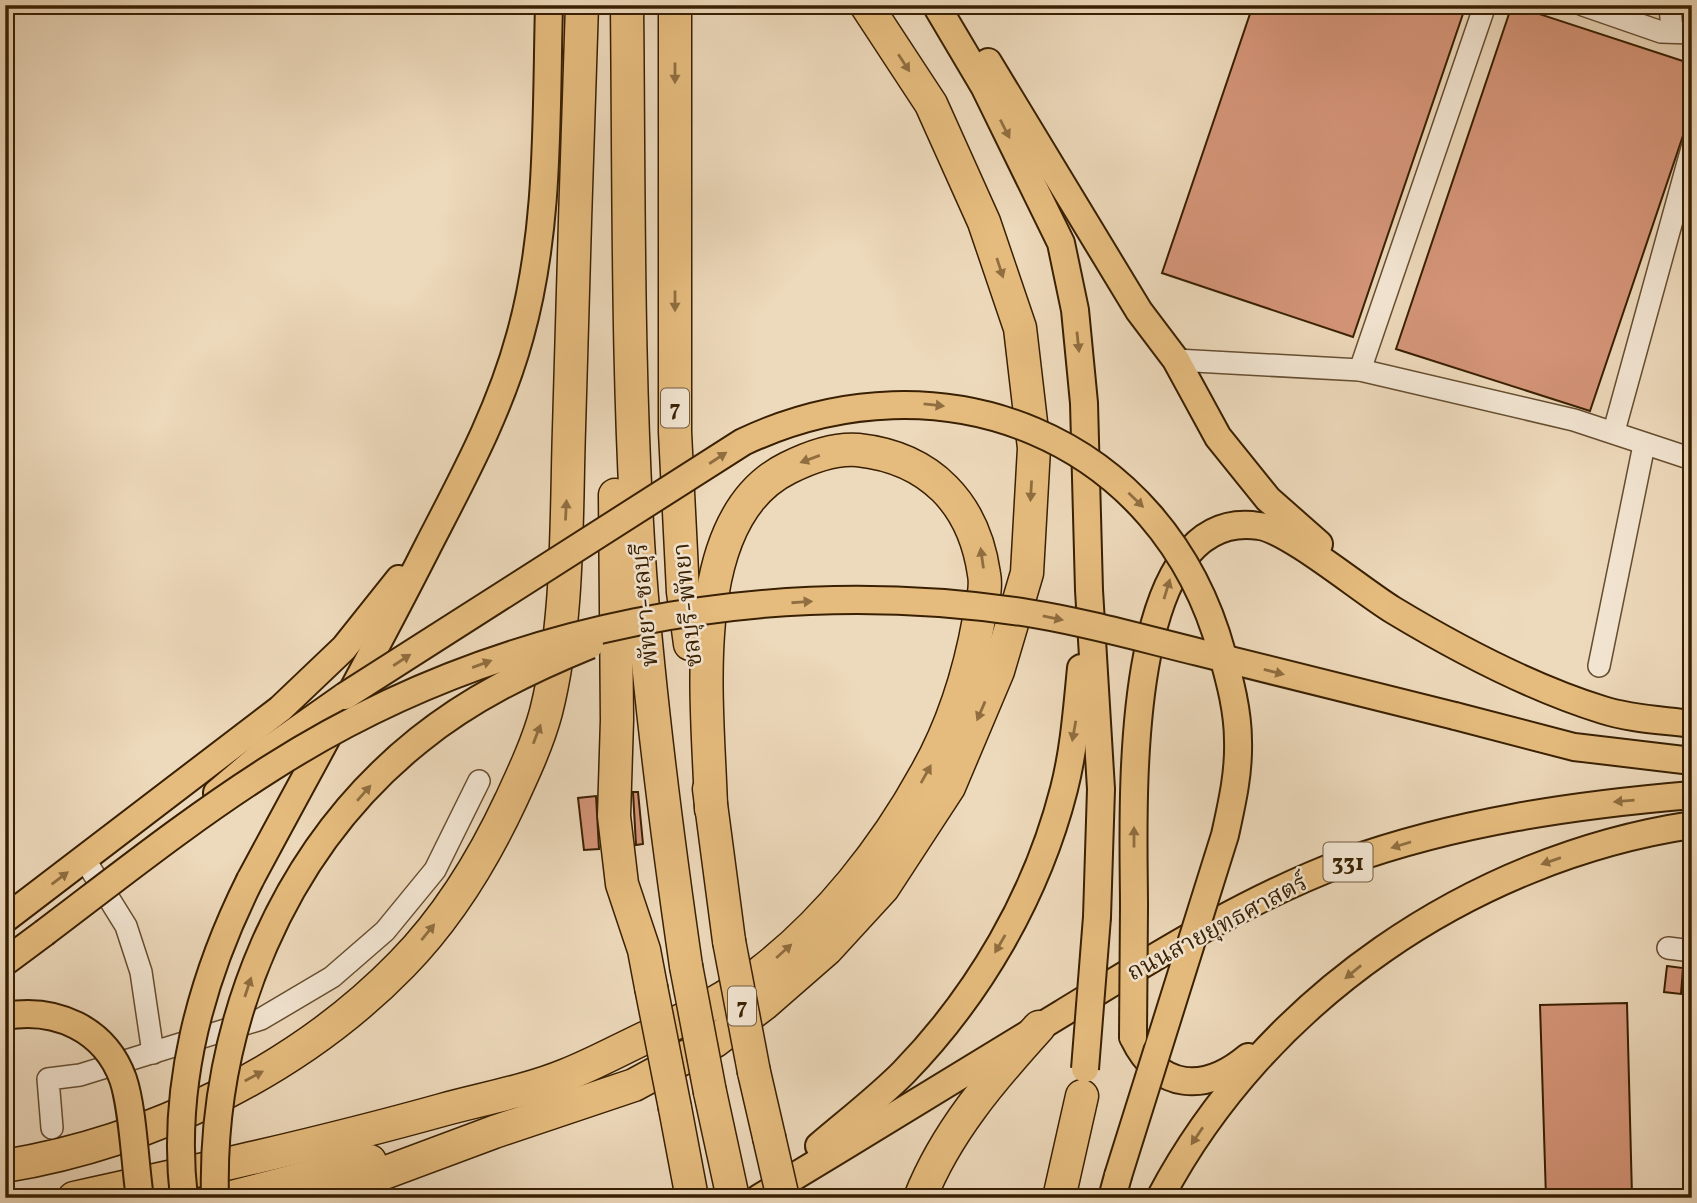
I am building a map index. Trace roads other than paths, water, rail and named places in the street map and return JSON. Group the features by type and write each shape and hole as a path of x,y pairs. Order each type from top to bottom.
{"highway":[{"path":"5,1182 204,1104 330,1029 403,963 457,897 488,849 520,782 545,714 558,649 567,481 582,5"},
{"name":"พัทยา-ชลบุรี","path":"627,5 635,488 640,571 661,793 686,966 733,1198"},
{"name":"ชลบุรี-พัทยา","path":"675,5 675,432 683,592 729,941 754,1072 783,1198"},
{"path":"317,1198 494,1132 634,1085 715,1041 764,1004 827,949 883,888 949,787 998,671 1027,573 1034,448 1020,328 984,222 931,104 866,5"},
{"path":"629,151 615,408 617,730 613,796 622,884 644,950 690,1189"},
{"path":"74,1198 383,1126 564,1077 707,1008 761,972 809,929 863,867 911,800 943,743 966,680 986,584 980,543 961,506 932,476 895,457 853,450 812,456 774,475 744,504 725,541 713,585 708,643 711,809"},
{"path":"920,1198 930,1174 964,1116 1039,1027"},
{"path":"1059,1198 1084,1082"},
{"path":"228,1198 304,1176 494,1132"},
{"path":"5,1166 55,1157 102,1143"}],"main road":[{"path":"184,1198 182,1133 195,1027 207,981 227,925 375,651 484,437 505,387 531,287 540,239 549,5"},
{"path":"936,5 984,86 1060,243 1075,310 1084,403 1089,590 1101,789 1097,917 1084,1082 1070,1198"},
{"path":"948,5 998,76 1139,311 1177,360 1218,437 1268,499 1391,609"},
{"path":"108,884 264,753 345,696 743,442 782,424 830,410 875,405 920,404 961,408 1007,421 1066,447 1111,476 1154,517 1192,574 1216,628 1232,688 1238,750 1236,783 1225,835 1115,1187"},
{"path":"1692,724 1604,710 1477,658 1391,609 1287,538 1263,526 1240,524 1215,529 1194,545 1172,573 1138,701 1134,754 1132,1037 1141,1055 1154,1069 1171,1078 1193,1083 1214,1079 1234,1069 1369,958 1422,924 1534,867 1603,844 1692,825"},
{"path":"5,919 280,709 344,648 433,536"},
{"path":"759,1198 903,1074 973,989 1018,913 1036,873 1064,790 1076,723 1089,590"},
{"path":"5,962 270,768 354,720 460,672 526,648 590,631 734,607 868,599 936,602 1029,613 1574,747 1692,761"},
{"path":"215,1198 217,1125 224,1068 253,970 279,913 304,869 332,830 374,781 419,740 474,701 531,669 593,644 734,607"},
{"name":"ถนนสายยุทธศาสตร์","path":"759,1198 1212,924 1275,892 1345,862 1430,836 1513,817 1602,803 1692,795"},
{"path":"1160,1198 1198,1133 1234,1087 1320,998"},
{"path":"5,1016 49,1015 77,1024 99,1040 113,1058 124,1081 140,1198"}],"street":[{"path":"1360,370 1485,5"},
{"path":"1583,5 1633,24 1682,33"},
{"path":"1671,5 1682,33"},
{"path":"1614,431 1692,148"},
{"path":"1177,360 1360,370 1614,431 1644,445 1692,459"},
{"path":"1599,666 1644,445"},
{"path":"52,1128 48,1079 80,1075 261,1019 332,977 385,931 435,870 479,781"},
{"path":"85,860 126,926 141,972 153,1053"},
{"path":"1668,948 1692,951"}]}
